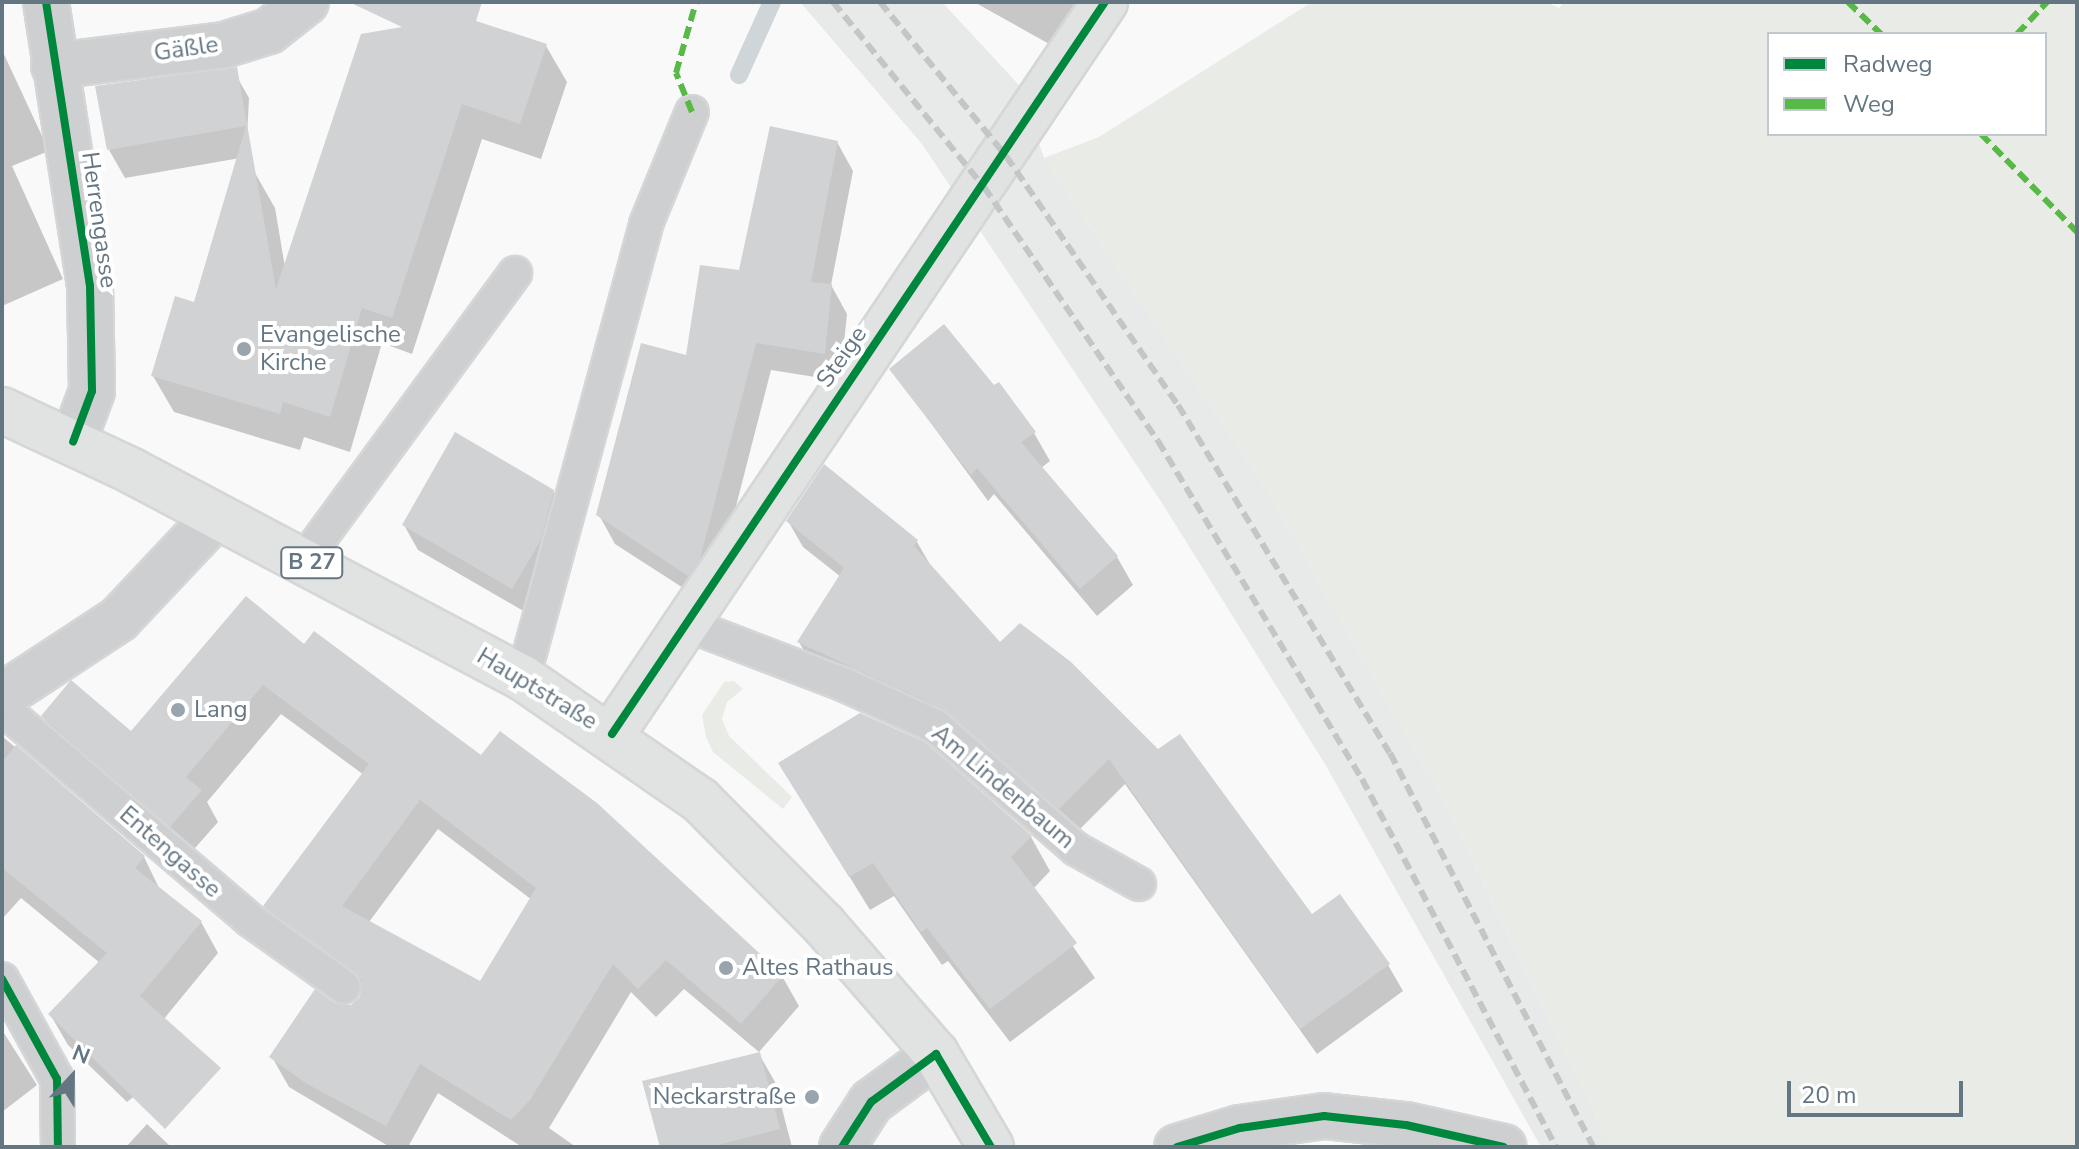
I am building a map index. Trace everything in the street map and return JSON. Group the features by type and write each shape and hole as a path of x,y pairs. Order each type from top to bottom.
{"main road":[{"name":"Steige","path":"612,734 1105,2"},
{"name":"Hauptstraße","path":"2,410 73,442 305,559 523,678 612,734 700,800 824,925 936,1054 991,1147"}],"street":[{"name":"Herrengasse","path":"46,2 90,286 92,391 73,442"},
{"name":"Gäßle","path":"54,66 224,45 269,31 306,2"},
{"path":"2,696 119,619 216,516"},
{"path":"842,1147 871,1102 936,1054"},
{"path":"1179,1146 1240,1128 1324,1116 1406,1125 1504,1147"}],"lane":[{"path":"523,678 646,224 692,112"},
{"path":"305,559 515,273"},
{"name":"Am Lindenbaum","path":"686,624 845,685 935,726 1076,849 1139,884"},
{"name":"Entengasse","path":"2,708 250,920 344,987"},
{"path":"2,979 57,1079 58,1147"}],"shaded area":[{"path":"800,2 942,2 1019,85 1044,158 1267,490 1444,802 1611,1147 1541,1147 1325,764 1162,503 922,144"},
{"path":"1312,2 1546,2 1559,8 1564,2 2077,2 2077,1147 1611,1147 1444,802 1267,490 1044,158 1099,137"},
{"path":"734,681 743,689 727,702 722,719 729,736 792,797 783,809 713,752 706,737 702,715 724,682"}],"building":[{"path":"349,2 482,2 476,21 547,44 520,124 462,104 392,318 362,308 330,417 283,402 280,414 151,376 175,296 194,302 246,126 107,150 95,86 237,67 276,289 361,34 402,27"},
{"path":"770,126 838,141 811,282 832,284 825,354 756,343 700,559 688,576 596,515 641,343 686,355 700,265 739,270"},
{"path":"944,324 994,385 999,382 1036,432 1021,442 1118,556 1080,589 977,468 971,475 889,369"},
{"path":"455,432 554,490 541,540 512,589 402,525"},
{"path":"824,464 918,540 914,546 1000,642 1020,623 1071,662 1158,749 1180,734 1312,914 1340,894 1390,964 1300,1029 1109,759 1059,809 943,709 797,642 844,568 786,521"},
{"path":"246,596 304,644 314,631 481,755 500,731 597,803 783,975 741,1024 666,960 638,989 613,964 530,1100 511,1120 420,1064 386,1126 307,1084 269,1057 315,989 334,1003 351,1005 360,997 362,980 263,906 369,764 263,685 186,777 202,790 170,827 41,716 71,680 131,731","holes":["420,800 536,888 480,981 342,906"]},
{"path":"860,713 925,742 1032,836 1011,857 1077,943 990,1009 927,928 921,932 873,863 849,877 778,763"},
{"path":"16,745 145,856 135,868 202,921 140,996 221,1068 165,1129 48,1014 107,953 2,868 2,762"},
{"path":"760,1052 780,1129 710,1147 660,1147 642,1081"}],"waterway":[{"path":"739,75 772,2"}],"railway":[{"path":"833,2 984,187 1158,441 1362,779 1556,1147"},
{"path":"880,2 1006,156 1178,405 1390,753 1593,1147"}],"marked path":[{"path":"692,112 676,73 696,2"},
{"path":"1848,2 1879,32"},
{"path":"2019,32 2047,2"},
{"path":"1983,136 2077,232"}],"cycle path":[{"path":"46,2 90,286 92,391 73,442"},
{"path":"612,734 1105,2"},
{"path":"2,979 57,1079 58,1147"},
{"path":"842,1147 871,1102 936,1054 991,1147"},
{"path":"1177,1147 1240,1128 1324,1116 1406,1125 1504,1147"}],"place":[{"name":"Evangelische Kirche","path":"244,349"},
{"name":"Lang","path":"178,710"},
{"name":"Altes Rathaus","path":"726,968"},
{"name":"Neckarstraße","path":"812,1097"}]}
